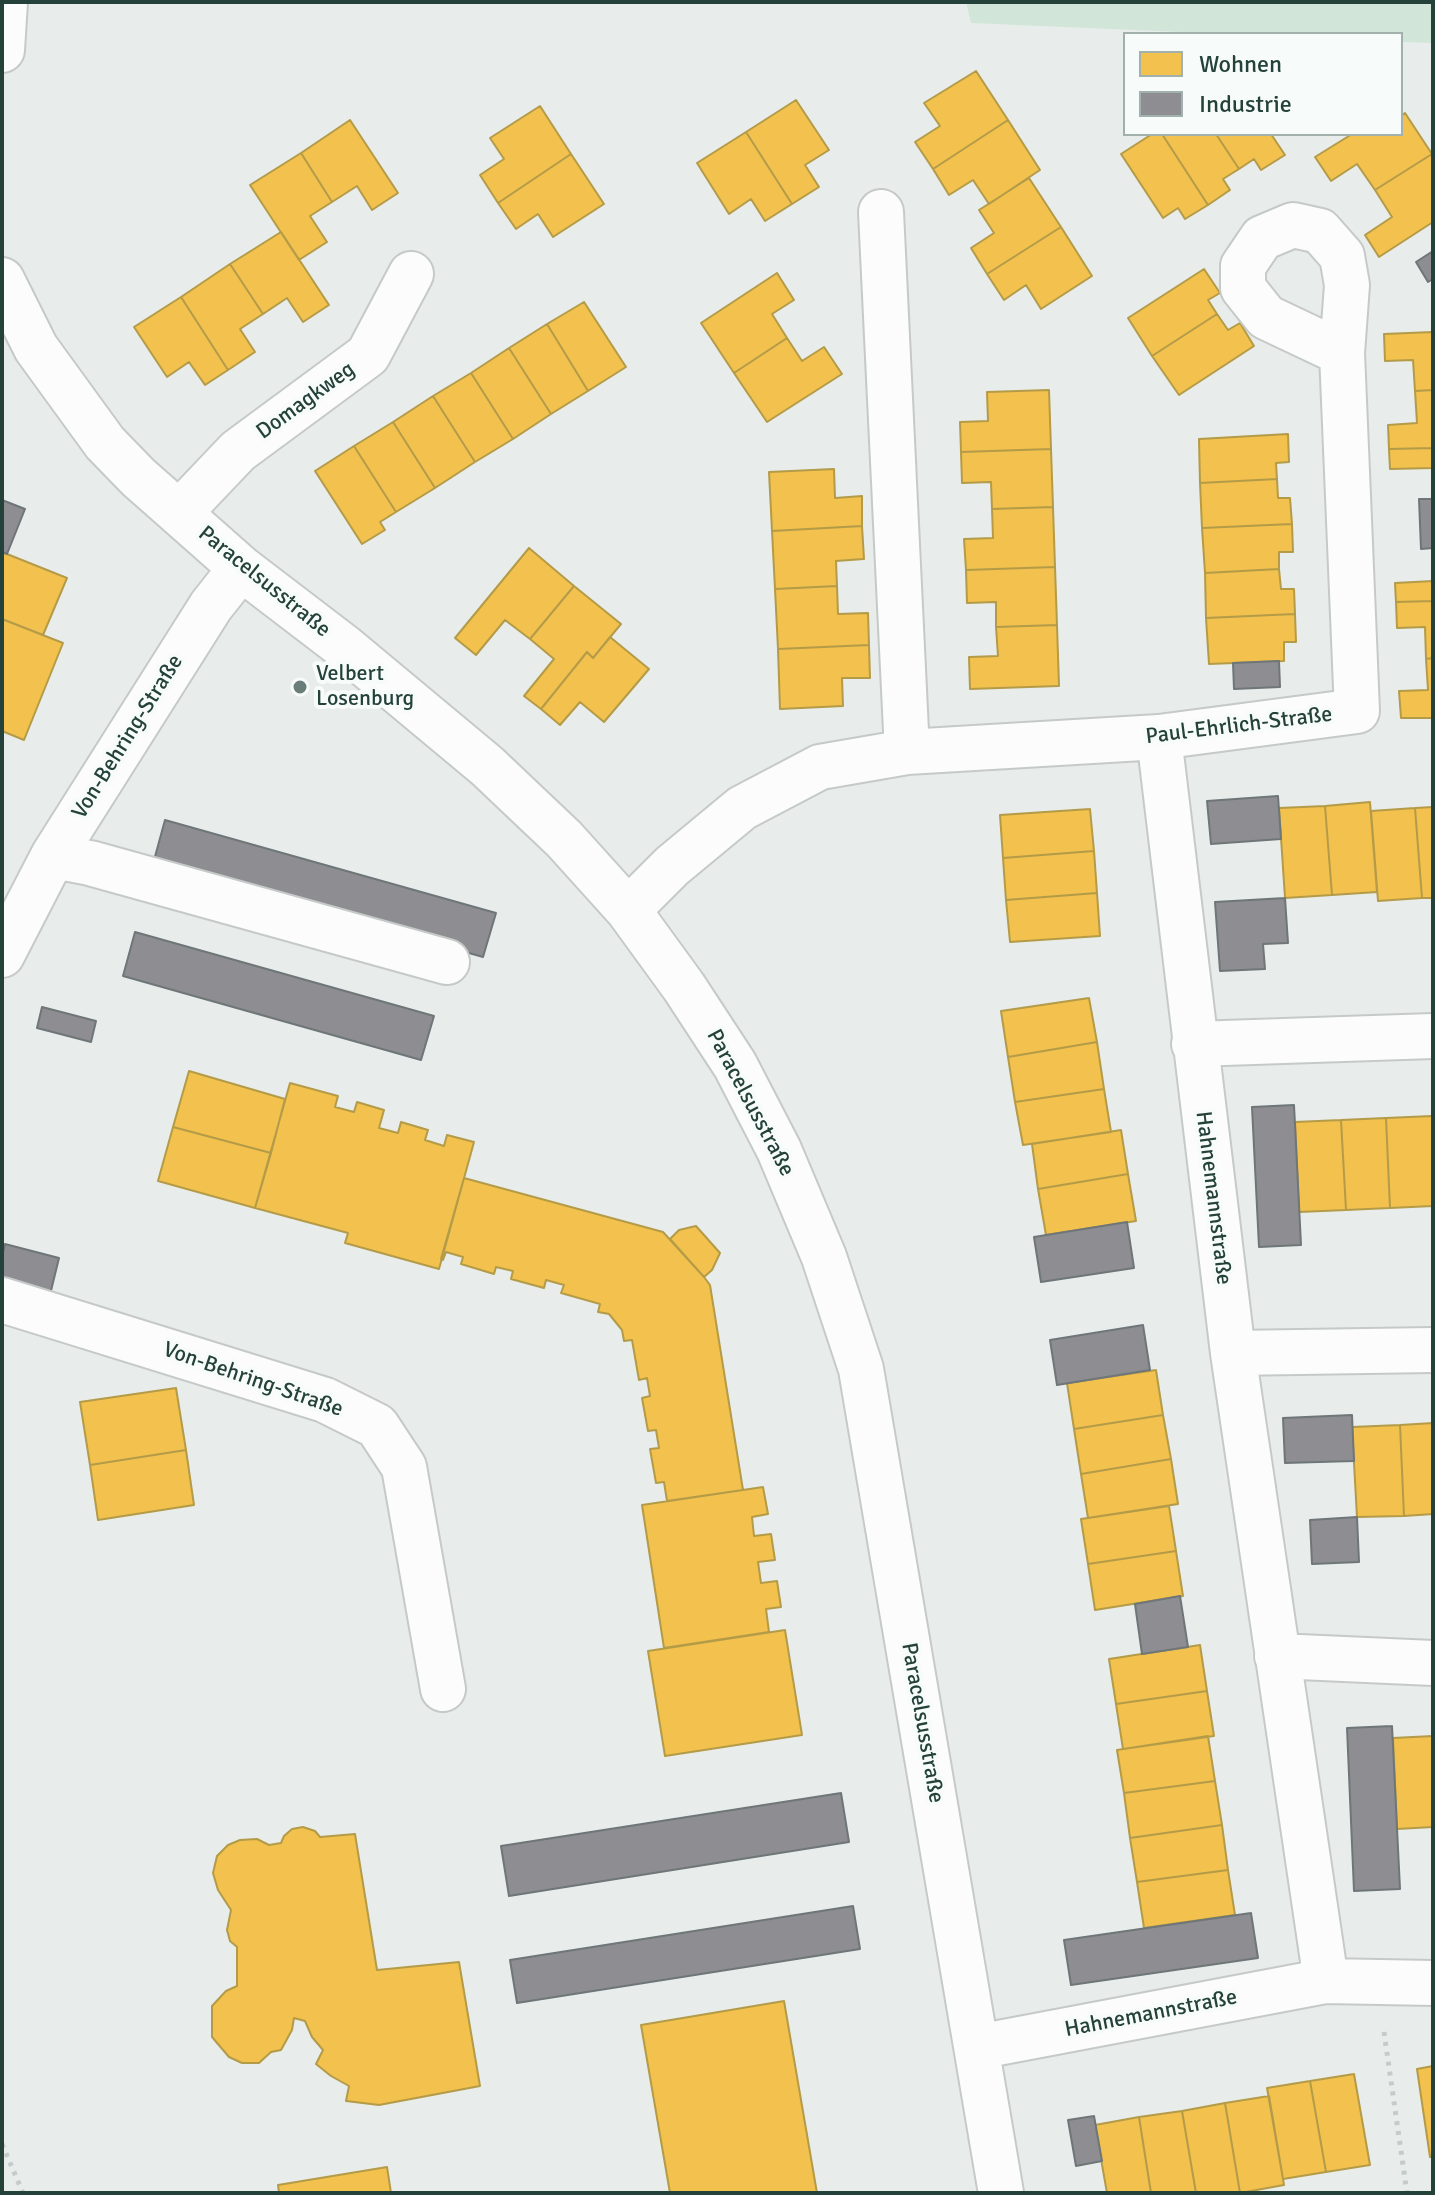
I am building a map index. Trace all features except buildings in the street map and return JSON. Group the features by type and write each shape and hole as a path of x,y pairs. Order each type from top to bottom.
{"street":[{"path":"2,50 5,2"},
{"path":"881,212 907,752"},
{"name":"Domagkweg","path":"179,513 238,451 368,355 411,274"},
{"name":"Paracelsusstraße","path":"2,280 36,348 105,443 138,477 241,568 343,646 487,766 564,839 628,910 735,1065 779,1150 824,1257 861,1369 1001,2193"},
{"name":"Paul-Ehrlich-Straße","path":"628,910 672,866 742,808 820,767 907,752 1159,737 1357,711 1342,353"},
{"name":"Von-Behring-Straße","path":"2,955 53,856 211,606 241,568"},
{"name":"Hahnemannstraße","path":"1159,737 1233,1353 1326,1981"},
{"path":"53,856 105,867 447,962"},
{"path":"1194,1044 1433,1036"},
{"name":"Von-Behring-Straße","path":"2,1300 325,1400 377,1426 404,1467 443,1689"},
{"path":"1233,1353 1433,1350"},
{"path":"1277,1656 1433,1663"},
{"name":"Hahnemannstraße","path":"977,2047 1326,1981 1433,1983"}],"path":[{"path":"1377,1982 1407,2193"},
{"path":"2,2144 23,2193"}],"green space":[{"path":"966,2 1433,2 1433,43 1403,42 1403,32 1180,32 971,23"}],"place":[{"name":"Velbert Losenburg","path":"300,687"}]}
